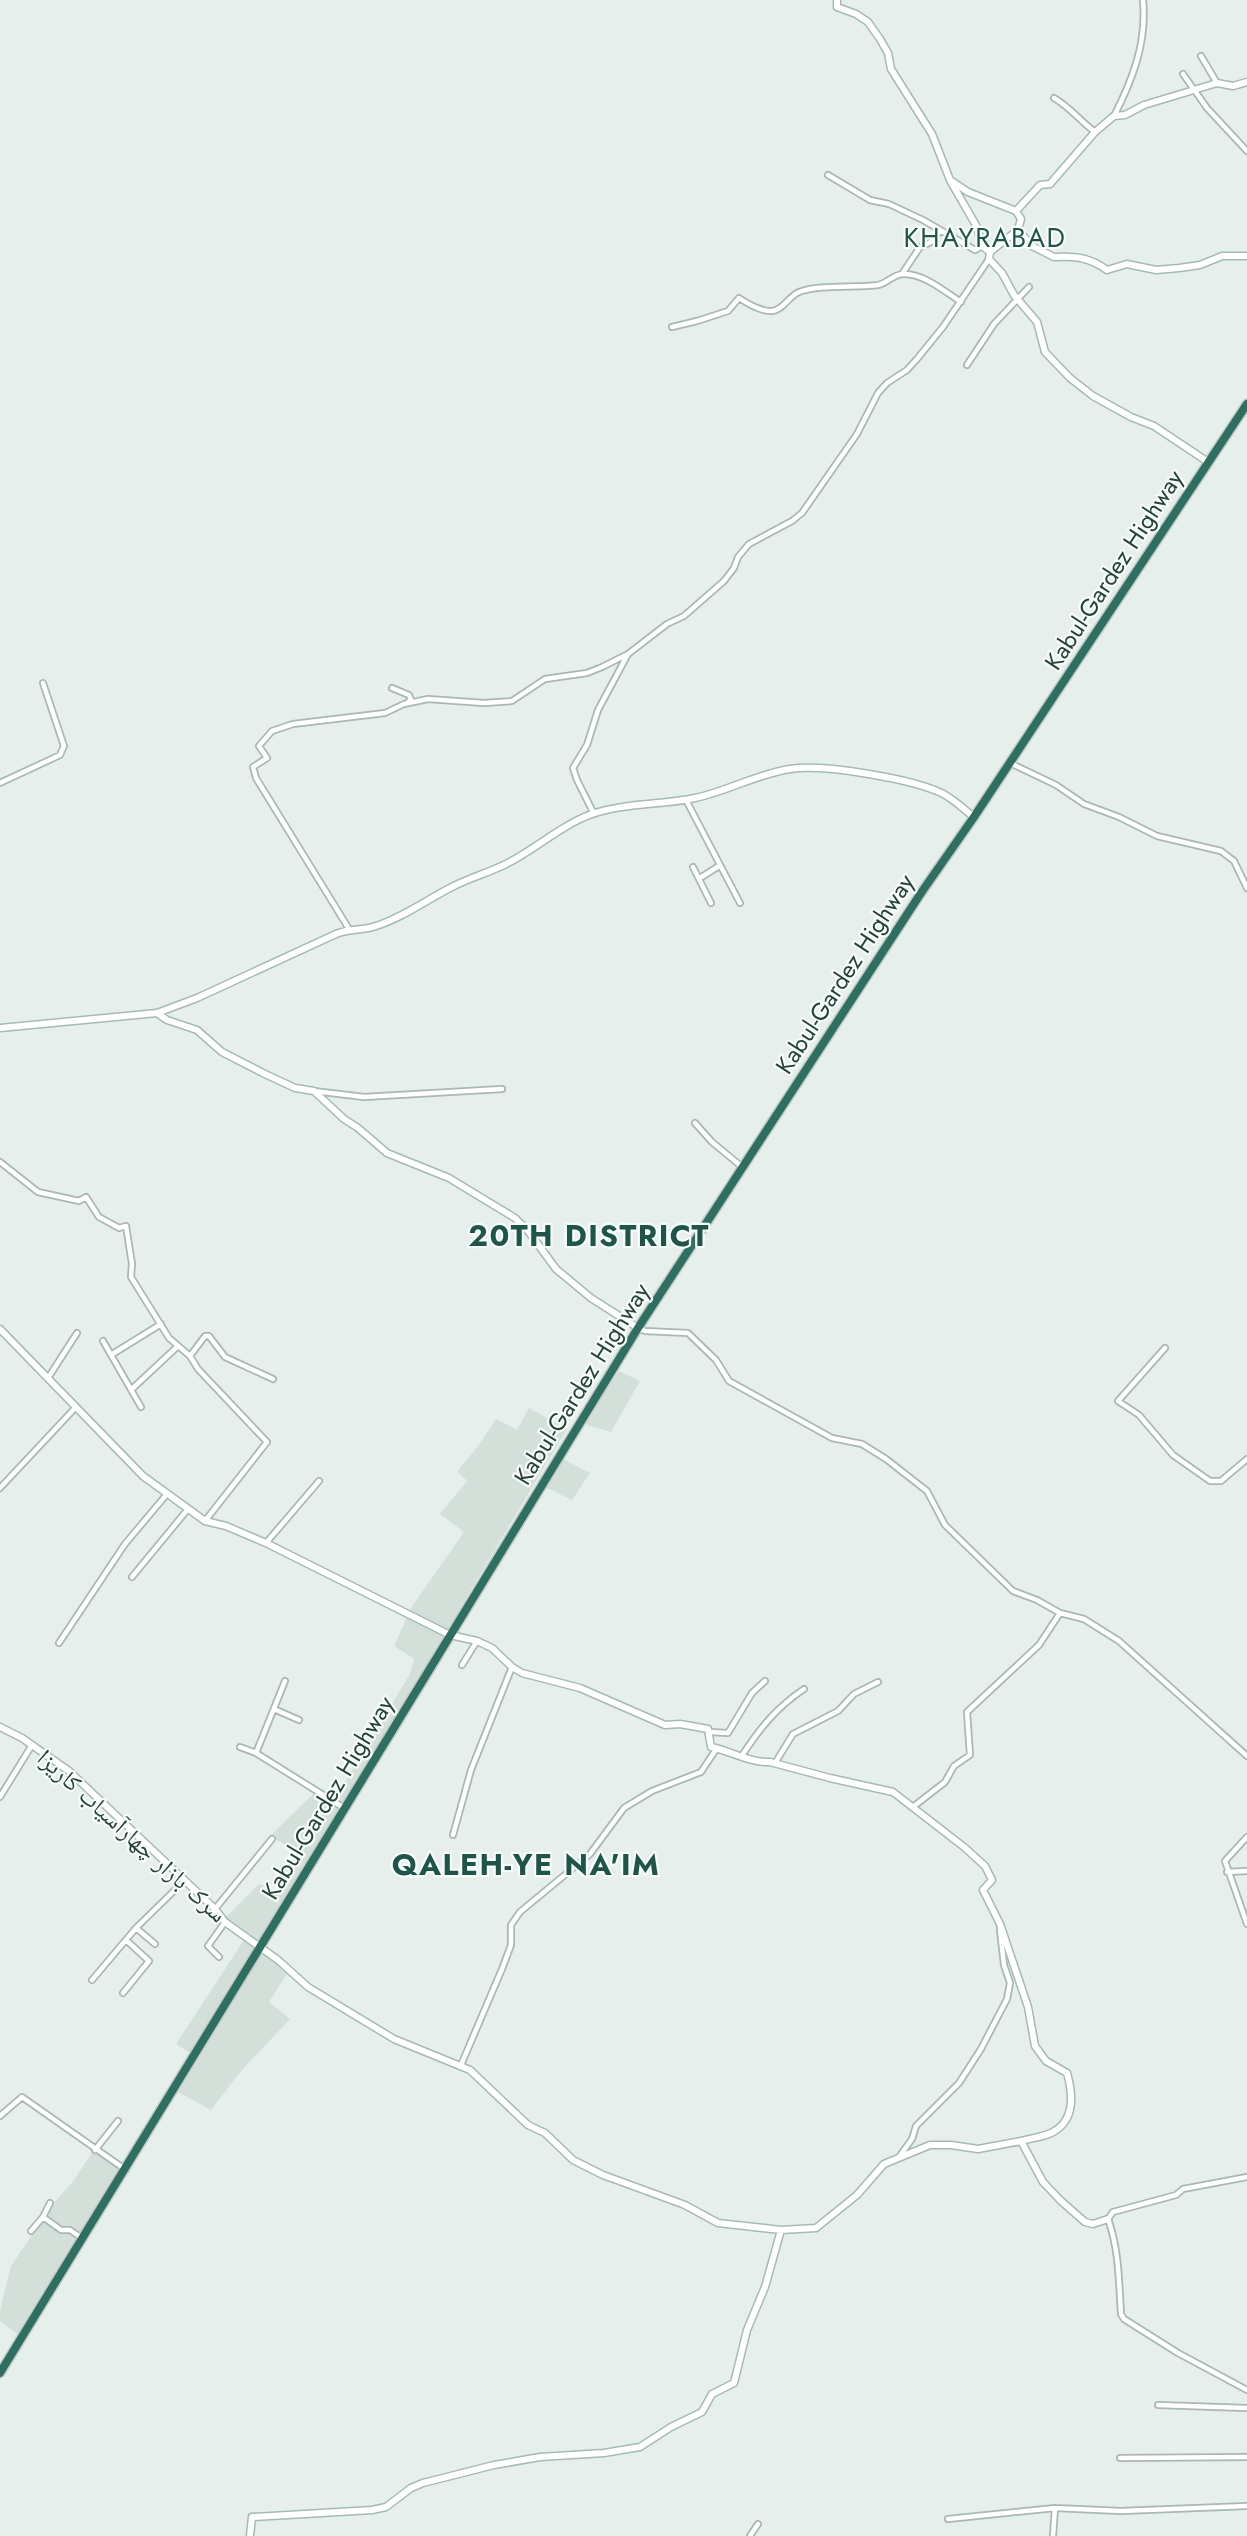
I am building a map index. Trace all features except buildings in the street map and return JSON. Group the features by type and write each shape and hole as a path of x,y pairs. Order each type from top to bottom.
{"highway":[{"name":"Kabul-Gardez Highway","path":"0,2372 126,2170 344,1808 638,1328 741,1166 1247,404"}],"street":[{"path":"837,0 837,7 856,14 868,22 880,39 888,53 891,69 932,134 950,180 977,227 982,246 990,252"},
{"path":"1016,212 1040,185 1050,184 1095,132 1114,116 1133,75 1140,53 1145,31 1143,0"},
{"path":"1201,56 1217,83"},
{"path":"1183,74 1207,108 1247,151"},
{"path":"1114,116 1125,115 1144,105 1217,83 1233,86 1247,82"},
{"path":"1054,98 1067,105 1081,123 1095,132"},
{"path":"828,175 870,200 898,207 975,250 982,246"},
{"path":"404,704 438,699 484,703 512,701 546,679 587,674 628,654 667,624 684,616 724,581 734,568 738,557 749,544 802,513 857,434 878,393 887,383 907,370 961,302 989,260 990,252 1018,230 1021,219 1016,212 968,192 950,180"},
{"path":"1018,230 1032,246 1054,257 1080,256 1107,270 1127,264 1156,270 1179,268 1200,265 1222,256 1247,256"},
{"path":"902,274 921,246 930,242 940,231"},
{"path":"989,260 1002,273 1018,299 1037,322 1045,352 1070,378 1093,396 1123,413 1154,426 1208,462"},
{"path":"672,327 728,310 739,298 751,306 772,311 781,307 799,292 842,286 879,285 902,274 928,281 961,302"},
{"path":"967,365 994,324 1029,288"},
{"path":"594,814 573,768 587,745 598,710 628,654"},
{"path":"0,783 60,755 64,746 43,683"},
{"path":"349,929 256,778 254,768 267,758 258,746 272,731 293,724 385,712 411,700 409,695 392,688"},
{"path":"1010,763 1056,785 1084,804 1119,817 1157,836 1221,851 1234,861 1247,888"},
{"path":"0,1028 157,1013 349,929 373,928 407,914 453,886 470,881 519,857 579,819 594,814 714,794 790,769 818,767 879,777 936,790 974,817"},
{"path":"686,800 719,866 741,903"},
{"path":"700,878 719,866"},
{"path":"693,867 711,903"},
{"path":"157,1013 167,1020 196,1030 222,1052 295,1088 364,1097 502,1089"},
{"path":"314,1091 344,1119 387,1153 449,1178 515,1218 529,1232 556,1269 591,1298 645,1331 688,1333 716,1360 729,1381 832,1438 862,1444 886,1459 927,1491 945,1525 1013,1591 1037,1600 1060,1613 1084,1619 1119,1641 1247,1756"},
{"path":"695,1123 712,1142 741,1166"},
{"path":"0,1162 38,1192 79,1201 86,1197 99,1217 119,1228 126,1226 132,1264 131,1277 161,1324 178,1346 190,1356 198,1369 267,1442 205,1521"},
{"path":"111,1355 161,1324"},
{"path":"1,1332 143,1476 205,1521 226,1526 266,1543 450,1635 477,1641 492,1648 512,1667 554,1682 580,1688 665,1725 680,1724 710,1732 728,1733 752,1693 765,1681"},
{"path":"48,1378 77,1333"},
{"path":"190,1356 205,1336 208,1336 225,1357 273,1380"},
{"path":"104,1341 141,1407"},
{"path":"132,1389 178,1346"},
{"path":"1165,1348 1118,1401 1139,1415 1173,1455 1210,1481 1221,1481 1247,1459"},
{"path":"0,1488 76,1407"},
{"path":"266,1543 319,1482"},
{"path":"59,1643 125,1544 166,1494"},
{"path":"132,1577 188,1509"},
{"path":"710,1732 711,1747 761,1762 775,1763 893,1792 913,1806 945,1782 954,1767 970,1755 967,1713 1039,1645 1060,1613"},
{"path":"462,1665 477,1641"},
{"path":"453,1835 471,1770 512,1667"},
{"path":"256,1753 285,1681"},
{"path":"775,1763 793,1734 838,1711 854,1694 878,1682"},
{"path":"741,1757 757,1732 780,1705 804,1689"},
{"path":"274,1708 299,1720"},
{"name":"سرک بازار چهارآسیاب کاریزا","path":"0,1728 32,1745 69,1772 215,1909 225,1922 278,1960 308,1987 394,2039 470,2070 528,2125 545,2133 573,2160 603,2175 686,2205 718,2223 781,2230 816,2228 857,2195 884,2164 930,2145 978,2149 1021,2141 1053,2132 1067,2119 1072,2092 1067,2073 1046,2061 1035,2046 1028,2007 999,1924 983,1890 992,1880 985,1866 913,1806"},
{"path":"0,1797 32,1745"},
{"path":"240,1747 256,1753 344,1808"},
{"path":"461,2065 512,1945 511,1925 520,1912 590,1854 624,1808 651,1791 701,1772 717,1748"},
{"path":"1247,1837 1225,1861 1227,1872 1244,1908 1247,1924"},
{"path":"215,1909 272,1839"},
{"path":"1227,1872 1247,1871"},
{"path":"92,1980 136,1928 184,1881"},
{"path":"219,1957 208,1946 225,1922"},
{"path":"899,2158 912,2139 916,2126 959,2083 981,2049 1007,1999 1010,1983 1004,1965 999,1924"},
{"path":"136,1928 155,1944"},
{"path":"123,1993 148,1961 126,1940"},
{"path":"0,2116 22,2097 126,2170"},
{"path":"95,2150 117,2121"},
{"path":"1021,2141 1043,2182 1085,2222 1093,2224 1108,2219 1113,2212 1176,2195 1183,2188 1247,2177"},
{"path":"31,2231 50,2204"},
{"path":"43,2217 61,2230 70,2230 83,2239"},
{"path":"1108,2219 1115,2252 1121,2314 1124,2319 1178,2353 1247,2390"},
{"path":"250,2536 252,2517 372,2510 386,2507 411,2487 494,2465 540,2457 629,2449 650,2442 671,2427 702,2412 708,2398 734,2383 749,2324 765,2287 781,2230"},
{"path":"1158,2405 1247,2408"},
{"path":"1120,2458 1247,2457"},
{"path":"948,2518 1055,2508 1121,2511 1247,2506"},
{"path":"1053,2536 1055,2508"},
{"path":"750,2536 758,2524"}],"shaded area":[{"path":"619,1371 640,1381 611,1432 584,1424"},
{"path":"529,1408 567,1429 193,2055 176,2044 244,1940 224,1919 259,1884 277,1892 303,1855 270,1836 316,1791 334,1800 410,1674 414,1659 394,1646 411,1608 464,1532 440,1514 467,1481 458,1472 459,1469 496,1419 517,1430"},
{"path":"563,1459 590,1473 572,1500 545,1487"},
{"path":"264,1949 290,1969 269,2002 290,2019 241,2071 211,2110 178,2092"},
{"path":"93,2151 125,2167 20,2336 0,2321 0,2311 11,2266"}],"district":[{"name":"KHAYRABAD","path":"985,238"},
{"name":"20TH DISTRICT","path":"589,1236"},
{"name":"QALEH-YE NA'IM","path":"526,1865"}]}
